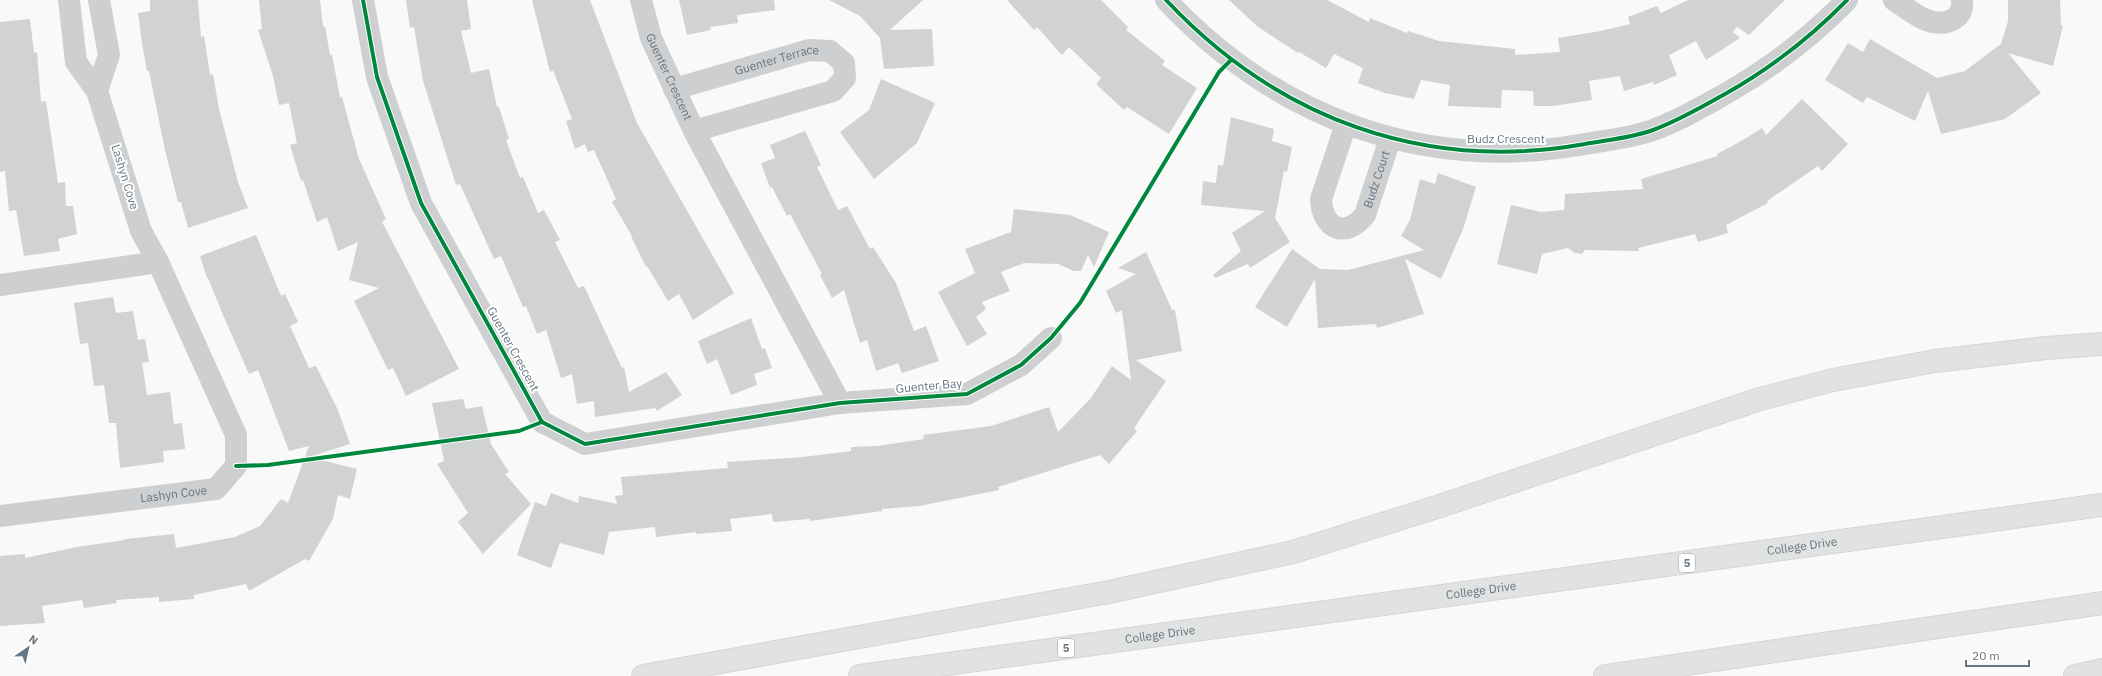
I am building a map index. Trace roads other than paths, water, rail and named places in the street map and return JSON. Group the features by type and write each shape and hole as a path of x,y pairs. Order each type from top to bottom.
{"highway":[{"path":"2046,348 2102,334"},
{"path":"643,676 1109,592 1293,552 1437,507 1760,399 1833,380 1935,361 2046,348 2102,344"},
{"name":"College Drive","path":"860,676 2102,505"},
{"path":"1605,676 2102,603"},
{"path":"2075,676 2102,670"}],"street":[{"name":"Lashyn Cove","path":"0,516 216,489 236,466 236,435 158,262 142,231 97,91 76,62 69,0"},
{"path":"97,91 109,55 99,0"},
{"name":"Guenter Crescent","path":"363,0 377,77 421,203 542,422 585,444 840,403 694,131 651,38 642,0"},
{"name":"Budz Crescent","path":"1166,0 1231,60 1317,112 1390,139 1428,146 1476,151 1539,151 1627,137 1653,130 1704,107 1775,64 1826,21 1846,0"},
{"path":"1894,0 1929,22 1943,24 1956,18 1963,8 1962,0"},
{"name":"Guenter Terrace","path":"674,89 809,50 830,51 844,63 845,78 833,91 694,131"},
{"name":"Budz Court","path":"1346,124 1321,199 1322,211 1328,221 1337,228 1347,229 1357,225 1365,215 1390,139"},
{"path":"0,285 158,262"},
{"name":"Guenter Bay","path":"840,403 967,394 1021,365 1051,338"}]}
